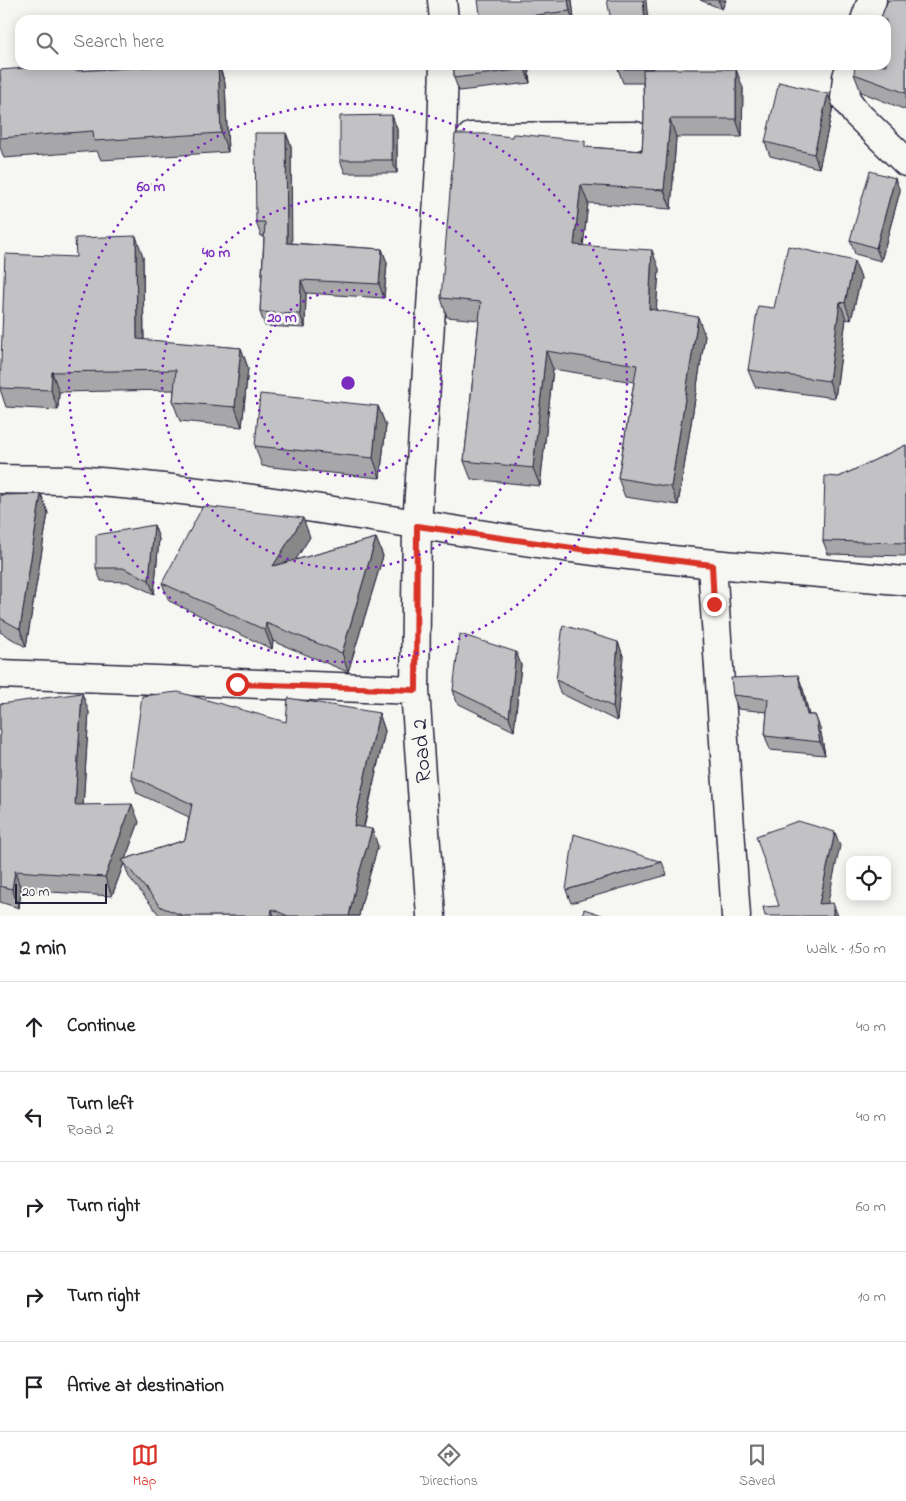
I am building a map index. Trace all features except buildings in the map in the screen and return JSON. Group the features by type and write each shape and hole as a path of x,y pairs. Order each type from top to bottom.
{"street":[{"path":"442,0 444,15"},
{"path":"867,15 872,0"},
{"name":"Road 2","path":"431,916 416,690 417,526 442,137 444,70"},
{"path":"849,70 846,98 856,113 906,162"},
{"path":"442,137 635,136"},
{"path":"0,479 86,481 197,492 580,549 712,565 906,581"},
{"path":"712,565 736,916"},
{"path":"0,674 416,690"}],"route":[{"path":"237,684 416,690 417,526 712,565 714,604"}]}
